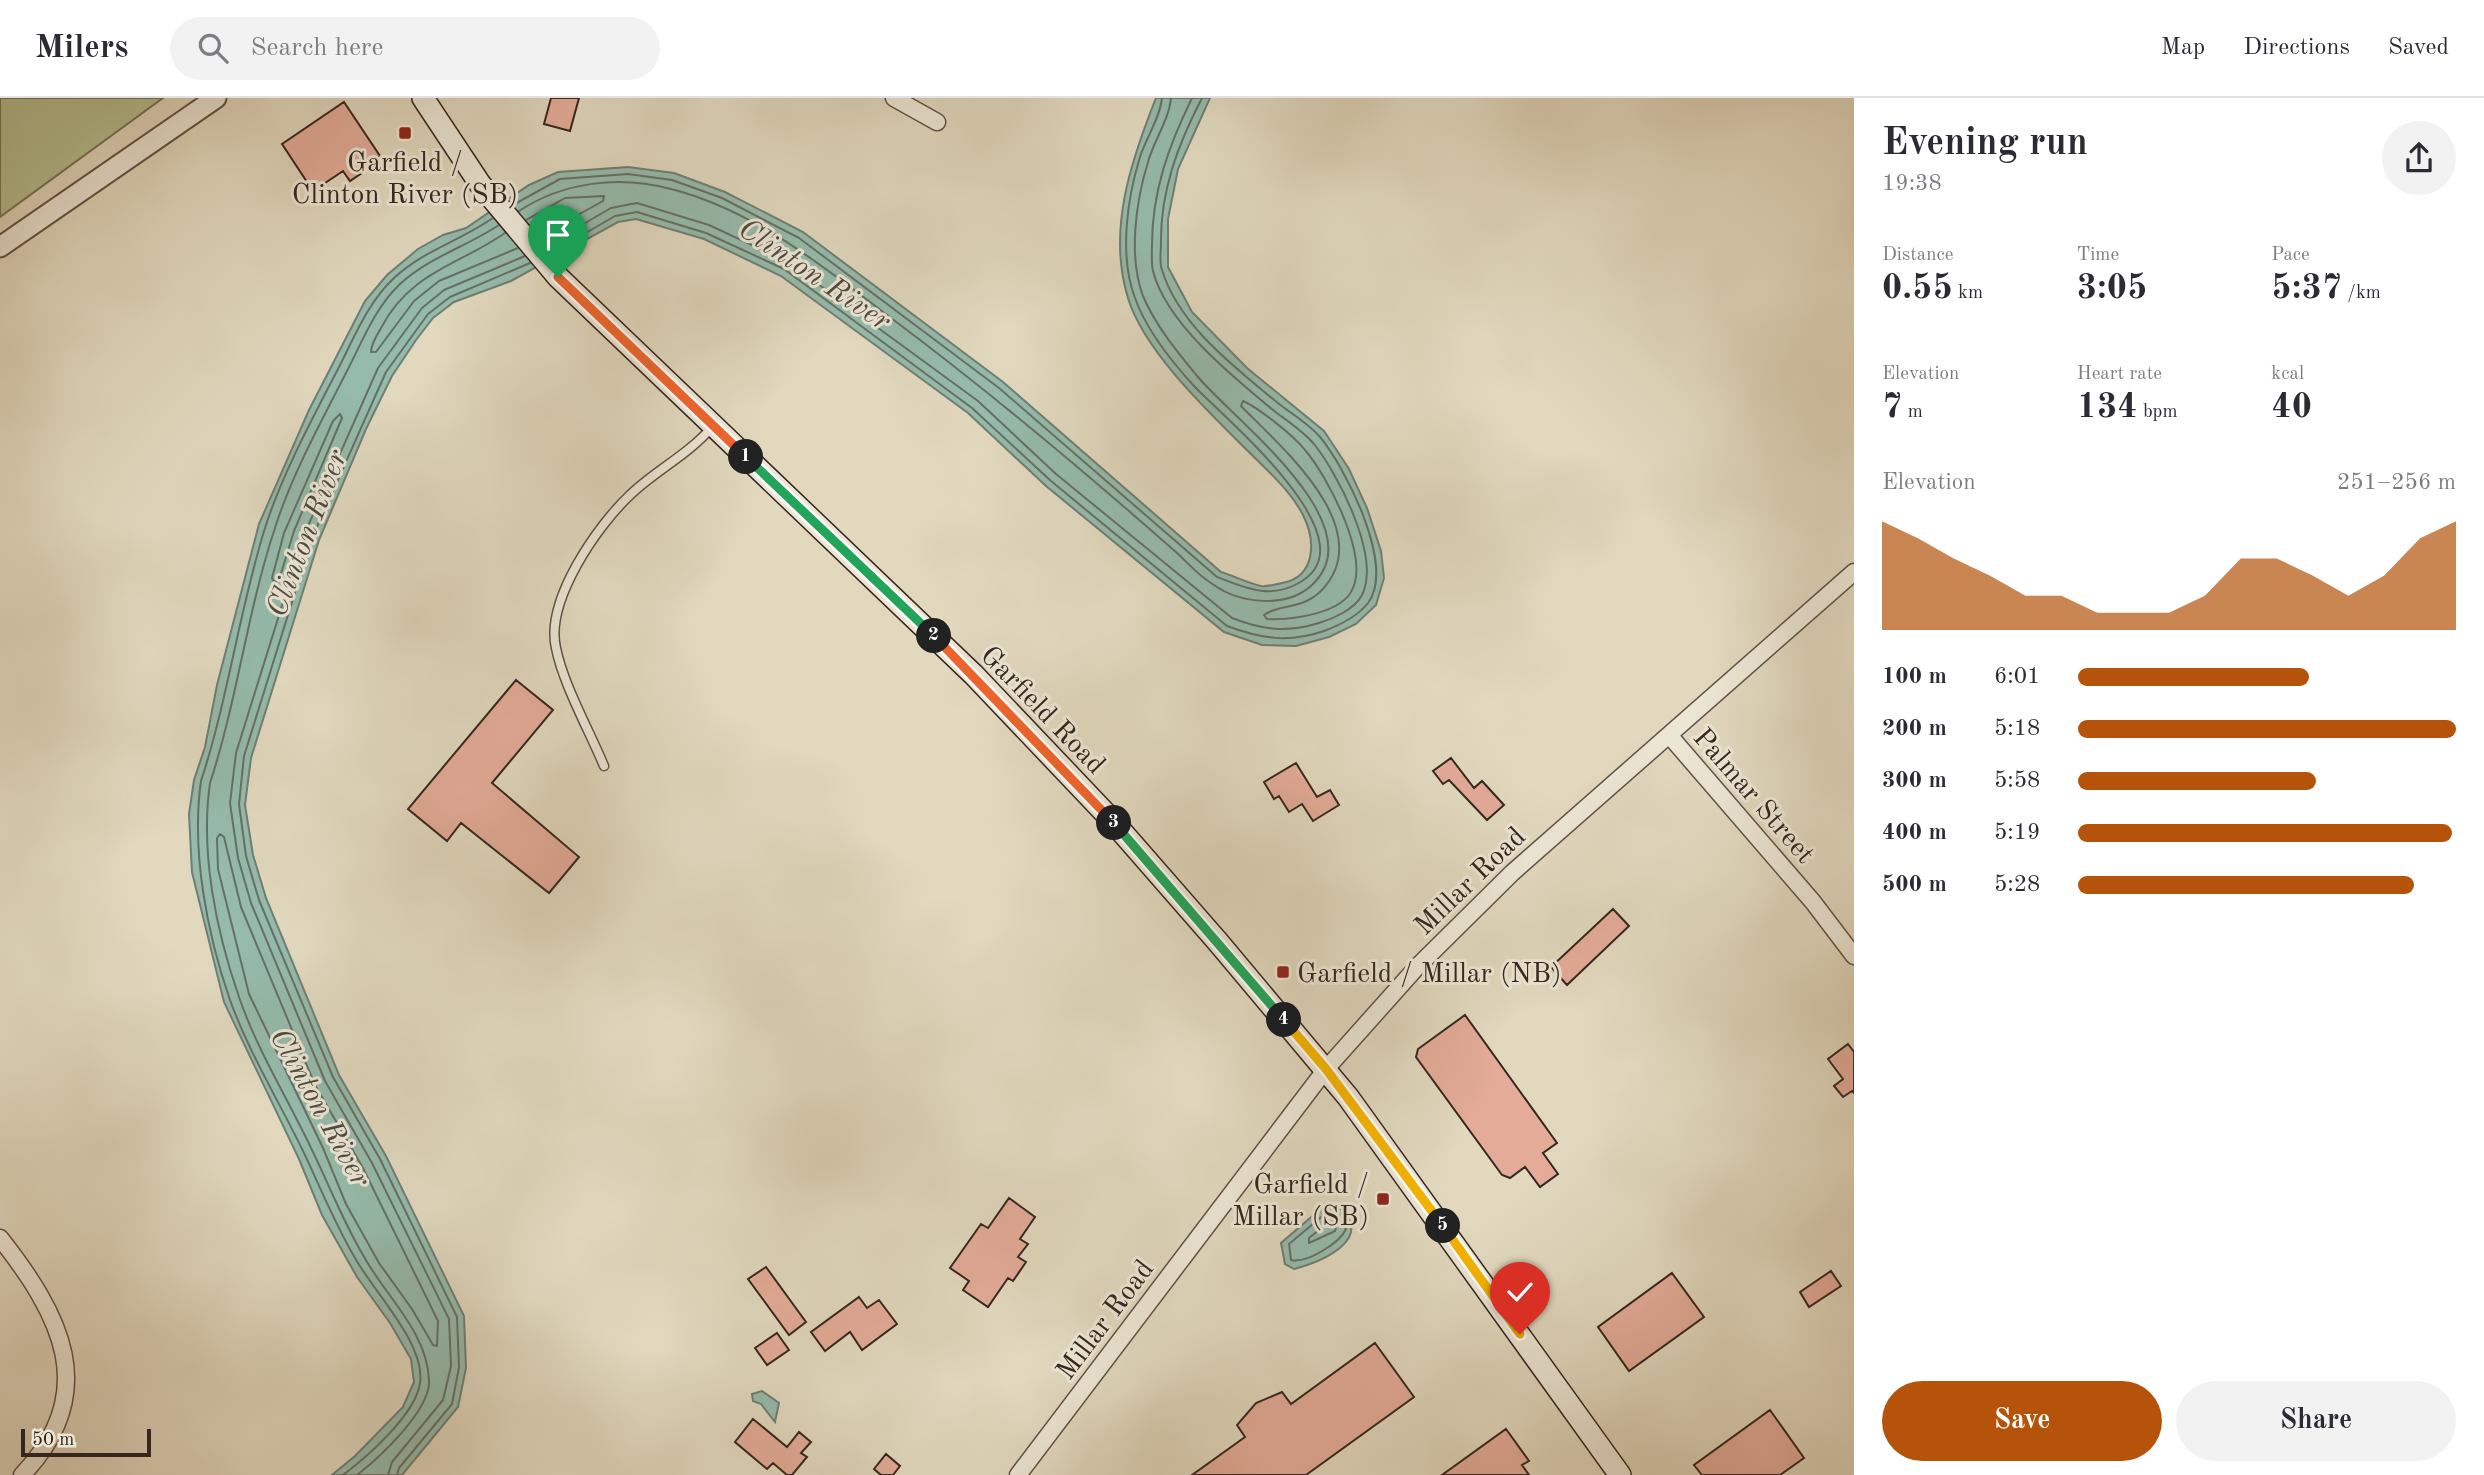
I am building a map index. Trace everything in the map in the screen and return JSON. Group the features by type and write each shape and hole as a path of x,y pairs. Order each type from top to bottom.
{"main road":[{"name":"Garfield Road","path":"423,98 480,184 558,277 822,527 1040,743 1108,816 1326,1069 1414,1186 1620,1475"}],"street":[{"path":"0,247 216,98"},
{"path":"894,98 937,122"},
{"name":"Millar Road","path":"1019,1475 1326,1069 1473,910 1854,572"},
{"name":"Palmar Street","path":"1669,735 1813,902 1854,956"},
{"path":"0,1238 39,1289 57,1325 64,1355 66,1384 55,1425 41,1453 22,1475"}],"lane":[{"path":"604,766 555,648 555,622 564,593 583,553 630,494 695,446 713,426"}],"shaded area":[{"path":"0,98 163,98 0,217"}],"water":[{"name":"Clinton River","path":"1156,98 1210,98 1178,169 1168,219 1168,267 1192,312 1247,368 1324,431 1349,469 1367,508 1381,551 1384,578 1376,605 1356,624 1329,637 1296,646 1262,645 1224,632 1046,486 968,413 781,276 704,239 636,219 618,222 511,281 454,302 433,318 392,376 366,429 319,540 251,758 245,805 253,855 266,898 339,1075 386,1156 464,1316 466,1368 458,1407 402,1475 332,1475 355,1456 403,1407 414,1382 411,1359 390,1323 357,1277 322,1215 299,1159 224,1002 192,872 189,814 194,780 205,747 217,685 259,524 309,410 365,301 387,275 418,249 443,235 466,228 529,185 558,172 628,167 674,173 725,192 803,232 1003,382 1221,572 1261,586 1282,583 1301,574 1307,566 1311,546 1303,515 1282,485 1202,405 1165,363 1149,341 1128,298 1122,272 1121,221 1138,146"},
{"path":"1336,1205 1347,1217 1351,1227 1349,1237 1342,1246 1332,1254 1294,1269 1285,1264 1281,1243 1323,1207"},
{"path":"762,1391 779,1403 775,1422 761,1404 753,1401 752,1394"}],"building":[{"path":"551,98 579,98 570,131 544,124"},
{"path":"344,102 380,156 372,161 375,164 350,181 343,171 313,191 282,144"},
{"path":"516,680 553,710 492,783 579,857 549,893 461,823 447,841 408,809"},
{"path":"1451,758 1474,788 1482,781 1504,805 1487,820 1449,780 1443,784 1433,771"},
{"path":"1296,763 1317,797 1330,790 1339,805 1313,821 1302,804 1289,812 1279,796 1274,799 1264,782"},
{"path":"1613,909 1629,926 1567,985 1551,967"},
{"path":"1465,1015 1557,1143 1543,1153 1558,1174 1540,1187 1525,1167 1510,1178 1502,1175 1416,1057 1418,1049"},
{"path":"1848,1044 1854,1052 1854,1093 1852,1091 1843,1097 1834,1086 1843,1079 1828,1059"},
{"path":"1009,1198 1035,1217 1020,1239 1028,1244 1018,1257 1026,1262 1013,1281 1008,1278 988,1307 963,1290 969,1281 950,1268 981,1224 988,1228"},
{"path":"766,1267 806,1322 789,1335 748,1279"},
{"path":"1831,1271 1841,1286 1809,1307 1800,1292"},
{"path":"1672,1273 1704,1317 1629,1371 1598,1327"},
{"path":"859,1297 867,1308 879,1300 897,1324 862,1350 850,1332 825,1351 811,1332"},
{"path":"777,1333 789,1350 767,1365 755,1348"},
{"path":"1375,1343 1414,1397 1306,1475 1192,1475 1245,1437 1237,1425 1256,1403 1282,1392 1291,1404"},
{"path":"1770,1410 1804,1458 1780,1475 1702,1475 1694,1465"},
{"path":"753,1419 787,1447 799,1432 811,1442 801,1453 807,1457 792,1475 787,1475 773,1463 767,1469 735,1442"},
{"path":"1506,1429 1529,1461 1522,1465 1529,1475 1442,1475"},
{"path":"886,1454 900,1466 893,1475 881,1475 874,1469"}],"place":[{"name":"Garfield / Clinton River (SB)","path":"405,133"},
{"name":"Garfield / Millar (NB)","path":"1283,972"},
{"name":"Garfield / Millar (SB)","path":"1383,1199"}],"route":[{"path":"558,277 974,675 1108,816 1326,1069 1520,1334"}]}
